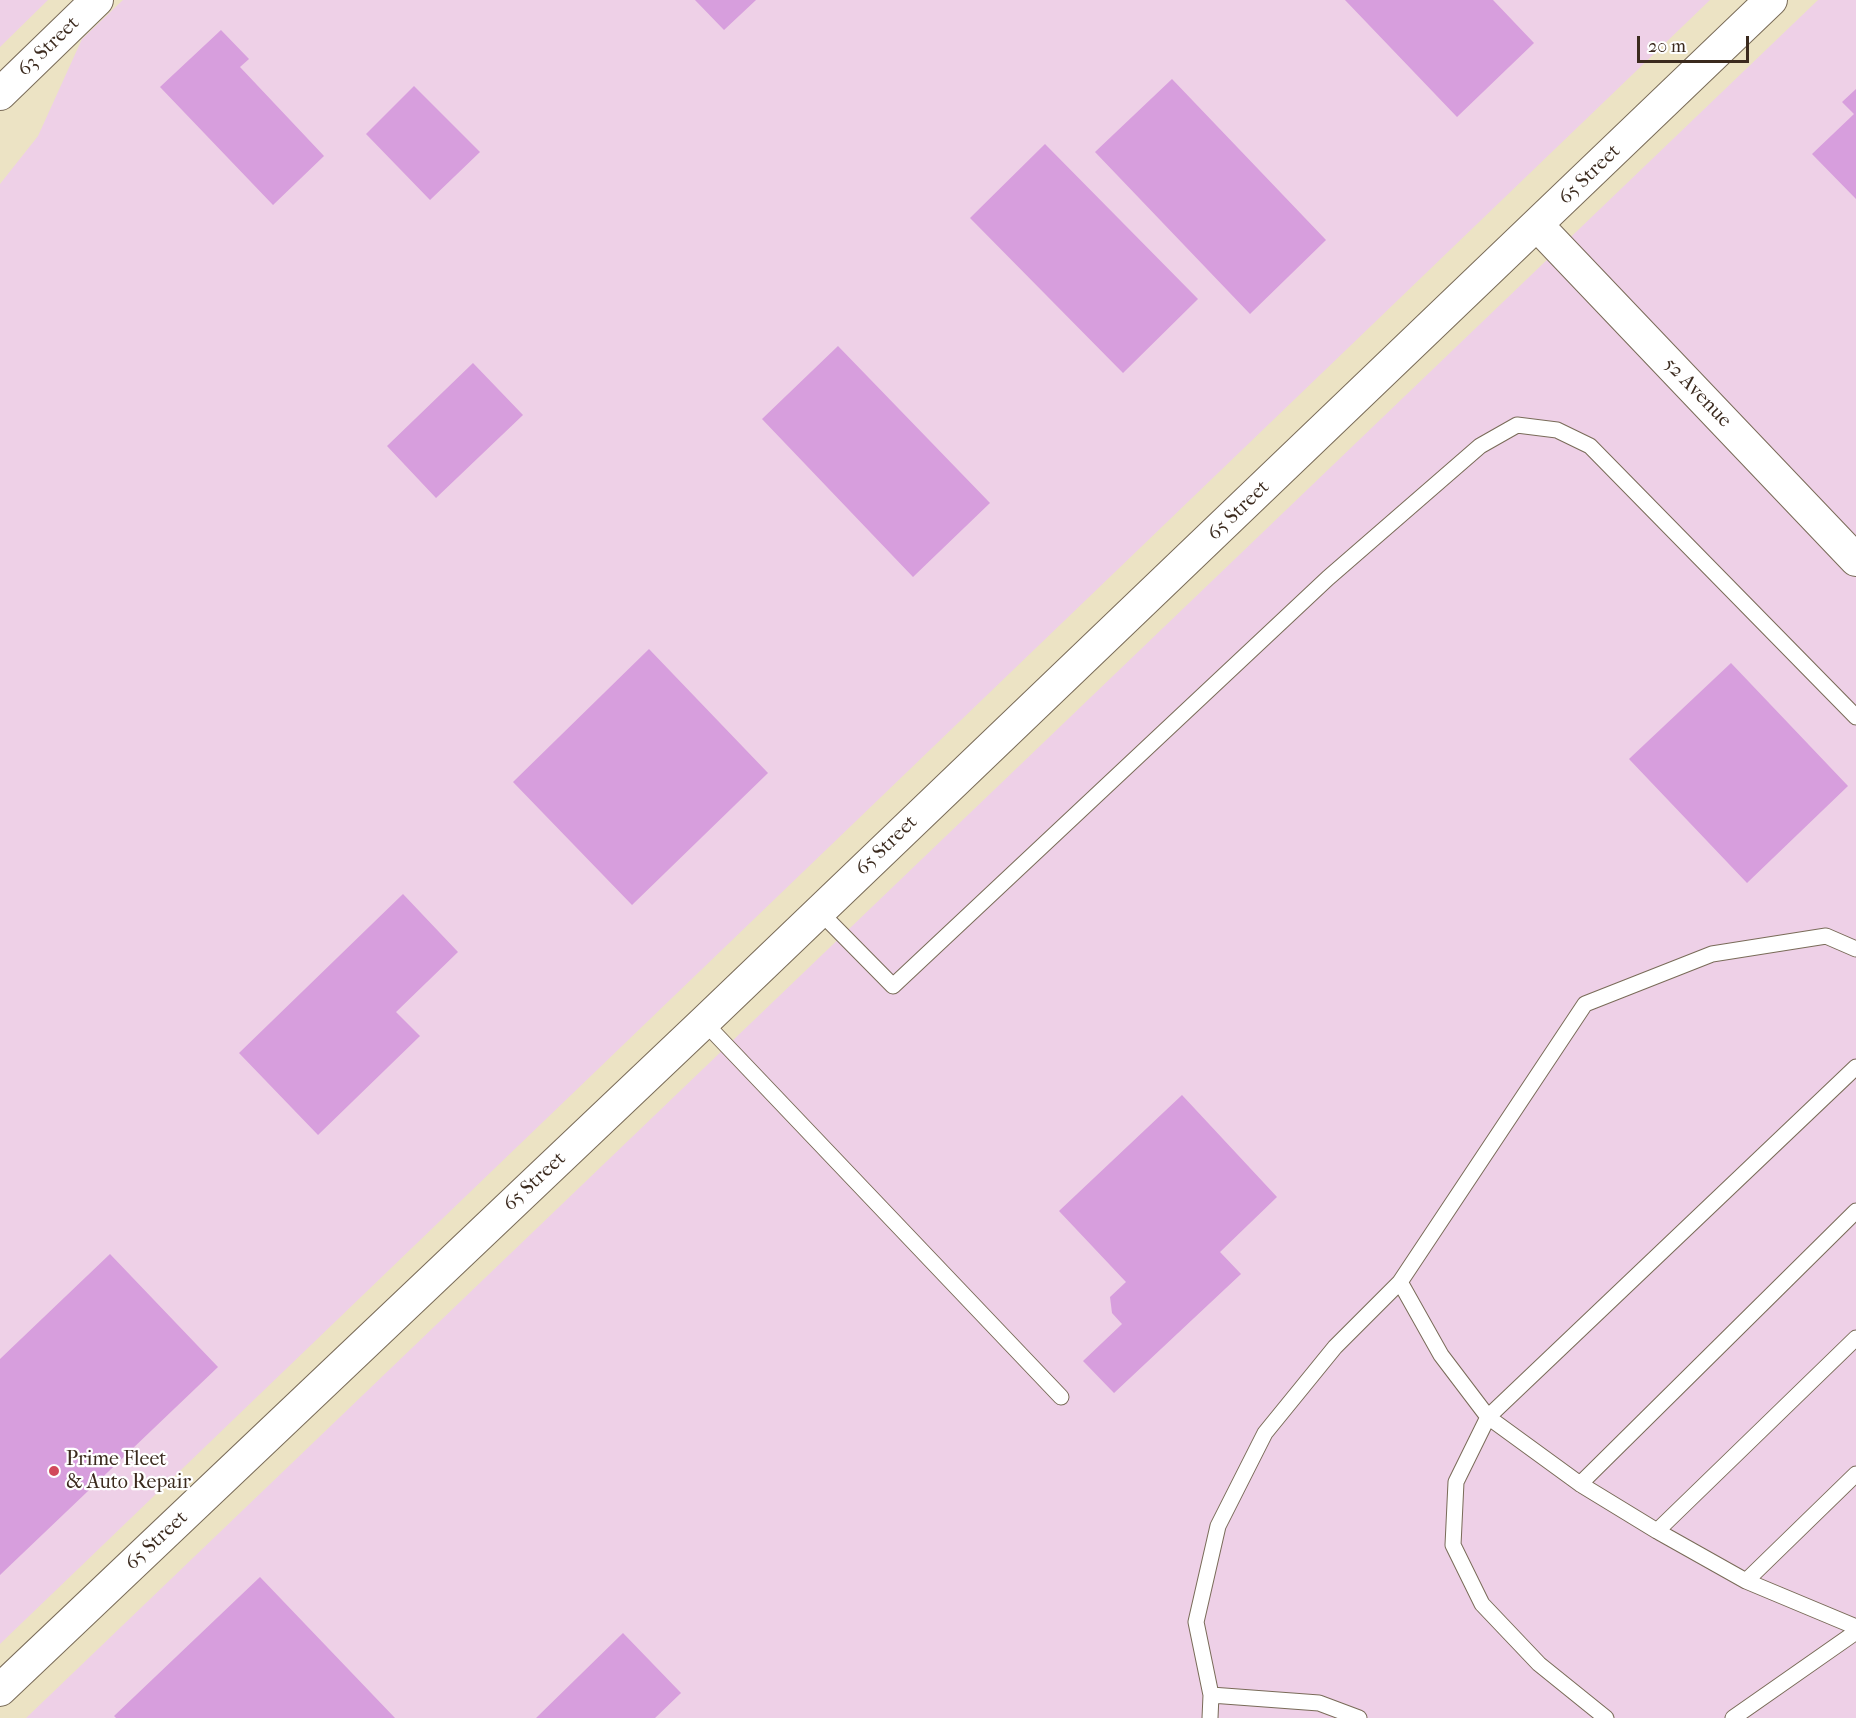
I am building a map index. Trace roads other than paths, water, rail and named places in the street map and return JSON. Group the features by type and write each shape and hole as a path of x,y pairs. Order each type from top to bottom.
{"street":[{"name":"63 Street","path":"0,94 97,0"},
{"name":"65 Street","path":"0,1690 704,1022 1538,226 1771,0"},
{"name":"52 Avenue","path":"1538,226 1856,560"}],"lane":[{"path":"819,911 893,986 1328,578 1480,446 1517,425 1557,430 1590,446 1856,717"},
{"path":"1210,1718 1211,1695 1196,1622 1218,1526 1265,1433 1335,1347 1400,1282 1586,1004 1712,954 1826,936 1856,949"},
{"path":"704,1022 1061,1397"},
{"path":"1606,1718 1539,1664 1482,1604 1453,1545 1456,1482 1488,1417 1856,1067"},
{"path":"1580,1484 1856,1211"},
{"path":"1400,1282 1441,1355 1488,1417 1580,1484 1657,1531 1746,1581 1856,1630"},
{"path":"1657,1531 1856,1338"},
{"path":"1746,1581 1856,1474"},
{"path":"1733,1718 1856,1630"},
{"path":"1211,1695 1319,1704 1359,1718"}],"place":[{"name":"Prime Fleet & Auto Repair","path":"54,1471"}]}
